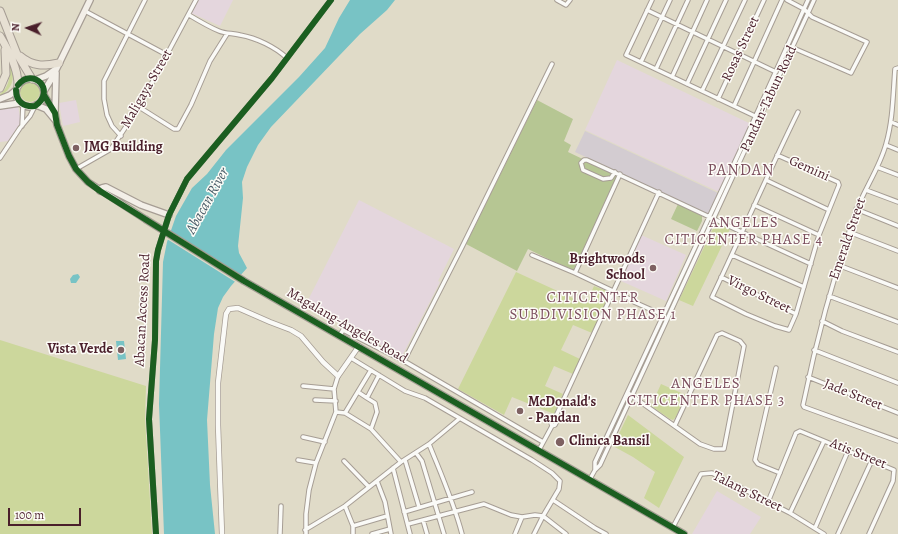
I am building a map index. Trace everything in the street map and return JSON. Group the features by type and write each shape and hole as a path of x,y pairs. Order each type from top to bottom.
{"highway":[{"path":"0,11 17,54 34,79"},
{"path":"0,36 5,44 16,71 17,88"},
{"path":"0,88 6,74 5,44"},
{"path":"17,54 28,62 36,65 57,66"}],"main road":[{"path":"0,106 22,104 30,107 36,106 43,99 44,93 90,0"},
{"path":"0,99 10,95 24,80 46,76 57,66"},
{"path":"55,113 54,95 57,66"},
{"path":"34,79 42,86 44,93"},
{"path":"17,88 16,94 22,104"},
{"name":"Magalang-Angeles Road","path":"44,93 55,113 56,121 69,156 76,169 88,182 100,191 244,280 684,534"},
{"name":"Magalang-Angeles Road","path":"36,106 46,109 56,121"},
{"path":"100,191 103,187 106,187 141,205 169,215"}],"street":[{"path":"121,136 112,126 107,116 103,89 106,75 146,0"},
{"name":"Maligaya Street","path":"76,169 110,151 121,136 139,107 196,0"},
{"name":"Abacan Access Road","path":"156,534 149,419 155,332 156,261 169,215 191,174 272,78 331,0"},
{"path":"557,0 565,4 567,4 570,0"},
{"path":"652,0 626,55 758,117"},
{"path":"641,62 670,0"},
{"path":"656,69 688,0"},
{"path":"672,77 708,0"},
{"path":"687,84 726,0"},
{"path":"702,91 745,0"},
{"name":"Rosas Street","path":"718,99 764,0"},
{"path":"734,106 782,0"},
{"path":"787,0 804,9 812,17 867,42 851,73 788,46"},
{"name":"Pandan-Tabun Road","path":"758,117 775,72 808,0"},
{"name":"Pandan-Tabun Road","path":"595,470 595,462 663,315 780,74 814,0"},
{"path":"647,10 780,74"},
{"path":"85,11 167,54"},
{"path":"189,15 218,31 227,34 241,35 277,49 288,58"},
{"path":"139,107 174,129 178,129 191,105 210,60 227,34"},
{"path":"404,362 552,64"},
{"name":"Emerald Street","path":"897,68 895,69 891,122 886,145 856,209 838,265 814,350 803,405 804,408 898,441"},
{"path":"22,104 22,126"},
{"path":"0,158 36,106"},
{"path":"766,180 829,210 819,235 796,314 789,330 746,314 712,297 777,155 798,112"},
{"path":"891,122 898,125"},
{"path":"886,145 898,150"},
{"name":"Gemini","path":"777,155 838,182 839,185 829,210"},
{"path":"614,172 611,178 606,180 583,170 581,163 584,160 587,160 620,174 710,218 811,264"},
{"path":"877,167 898,175"},
{"path":"575,274 620,174"},
{"path":"866,190 898,202"},
{"path":"539,450 552,426 551,423 553,417 556,416 659,192"},
{"path":"754,205 819,235"},
{"path":"856,209 898,226"},
{"name":"Pandan-Tabun Road","path":"590,479 600,465 632,396 710,218"},
{"path":"849,232 898,251"},
{"path":"732,255 804,287"},
{"path":"532,256 613,291 663,315"},
{"path":"838,265 898,288"},
{"name":"Virgo Street","path":"721,277 796,314"},
{"path":"829,296 898,322"},
{"path":"222,534 218,383 226,314 229,309 238,308 291,330 301,336 323,362 338,376"},
{"path":"822,321 842,331 898,352"},
{"path":"340,335 344,330 404,362 543,442"},
{"path":"628,393 700,444 714,449 724,449 744,346 740,341 722,333 717,335 712,342 675,426"},
{"path":"306,532 309,490 316,463 336,412 334,389 338,376 359,346"},
{"path":"814,350 898,383"},
{"path":"351,358 408,393 425,398 559,478 559,489 534,534"},
{"path":"768,502 780,473 758,464 755,460 776,368"},
{"path":"345,413 371,370"},
{"path":"367,398 379,375"},
{"name":"Jade Street","path":"808,377 898,413"},
{"path":"303,386 334,389"},
{"path":"358,392 375,403 377,412 371,428"},
{"path":"464,406 467,399"},
{"path":"315,400 336,401"},
{"path":"336,412 345,413 371,428 401,462"},
{"path":"306,532 345,506 459,419"},
{"path":"499,427 503,419"},
{"name":"Atis Street","path":"780,473 796,433 800,431 893,468 895,474 893,481 869,534"},
{"path":"521,440 526,432"},
{"path":"303,437 325,442"},
{"path":"790,513 824,441"},
{"path":"428,444 454,511 457,515 462,534"},
{"path":"814,528 848,451"},
{"path":"416,453 422,461 444,534"},
{"path":"298,460 316,463"},
{"path":"405,460 419,507"},
{"path":"838,534 872,460"},
{"path":"344,461 369,487"},
{"path":"393,468 410,534"},
{"name":"Talang Street","path":"673,527 700,474 712,473 790,513 824,534"},
{"path":"377,481 384,502 391,534"},
{"path":"404,512 472,492"},
{"path":"553,500 606,534"},
{"path":"408,524 484,504 510,516 543,516 566,534"},
{"path":"280,534 281,506"},
{"path":"345,506 353,526 354,534"},
{"path":"353,526 387,516"},
{"path":"515,534 522,517"},
{"path":"423,520 427,534"},
{"path":"556,534 559,528"},
{"path":"372,534 390,529"}],"shaded area":[{"path":"198,0 233,0 220,26 191,13"},
{"path":"617,60 751,124 719,192 585,130"},
{"path":"76,100 80,122 63,126 59,103"},
{"path":"18,106 21,122 8,141 0,142 0,108"},
{"path":"585,131 718,193 708,214 575,152"},
{"path":"359,200 454,249 438,281 440,282 402,356 305,306"},
{"name":"Brightwoods School","path":"641,235 686,255 666,301 621,281"},
{"path":"717,491 761,517 750,534 692,534"}],"green space":[{"path":"9,67 11,67 13,76 12,84 4,94 0,96 8,82"},
{"path":"30,82 37,85 40,92 37,99 30,102 23,99 20,92 23,85"},
{"path":"537,100 573,119 564,141 571,145 568,152 618,176 573,271 528,249 517,271 466,244"},
{"path":"678,204 702,216 702,221 697,231 671,219"},
{"path":"716,222 730,229 693,306 679,300"},
{"path":"516,272 586,304 594,286 607,291 610,294 592,333 573,325 561,350 580,359 573,374 554,366 545,386 563,394 554,414 512,397 504,415 458,389"},
{"path":"0,340 146,386 145,419 152,534 0,534"},
{"path":"661,384 686,395 676,417 673,420 651,406"},
{"path":"628,415 684,457 659,508 644,498 655,472 613,446"}],"water":[{"name":"Abacan River","path":"350,0 395,0 387,10 360,34 271,127 258,145 247,167 242,182 243,198 238,246 239,253 247,268 223,297 218,308 214,334 207,420 210,485 215,534 164,534 159,404 163,262 167,242 176,216 192,188 207,174 226,150 299,77 325,48 339,18"},
{"path":"78,274 80,277 76,283 71,283 70,279 73,275"},
{"name":"Vista Verde","path":"116,341 124,341 126,359 118,360"}],"pier":[{"path":"169,230 242,276 237,283 167,239"}],"cycle path":[{"path":"156,534 149,419 155,340 156,261 169,215 187,179 272,78 331,0"},
{"path":"16,90 19,101 27,106 35,106 44,94 43,88 36,79 30,78 24,80 18,85"},
{"path":"44,95 55,113 57,125 69,156 76,169 88,182 100,191 244,281 684,534"}],"place":[{"name":"JMG Building","path":"76,148"},
{"name":"Brightwoods School","path":"653,268"},
{"name":"Vista Verde","path":"121,350"},
{"name":"McDonald's - Pandan","path":"520,411"},
{"name":"Clinica Bansil","path":"560,442"}],"district":[{"name":"PANDAN","path":"741,171"},
{"name":"ANGELES CITICENTER PHASE 4","path":"744,232"},
{"name":"CITICENTER SUBDIVISION PHASE 1","path":"593,306"},
{"name":"ANGELES CITICENTER PHASE 3","path":"706,392"}]}
